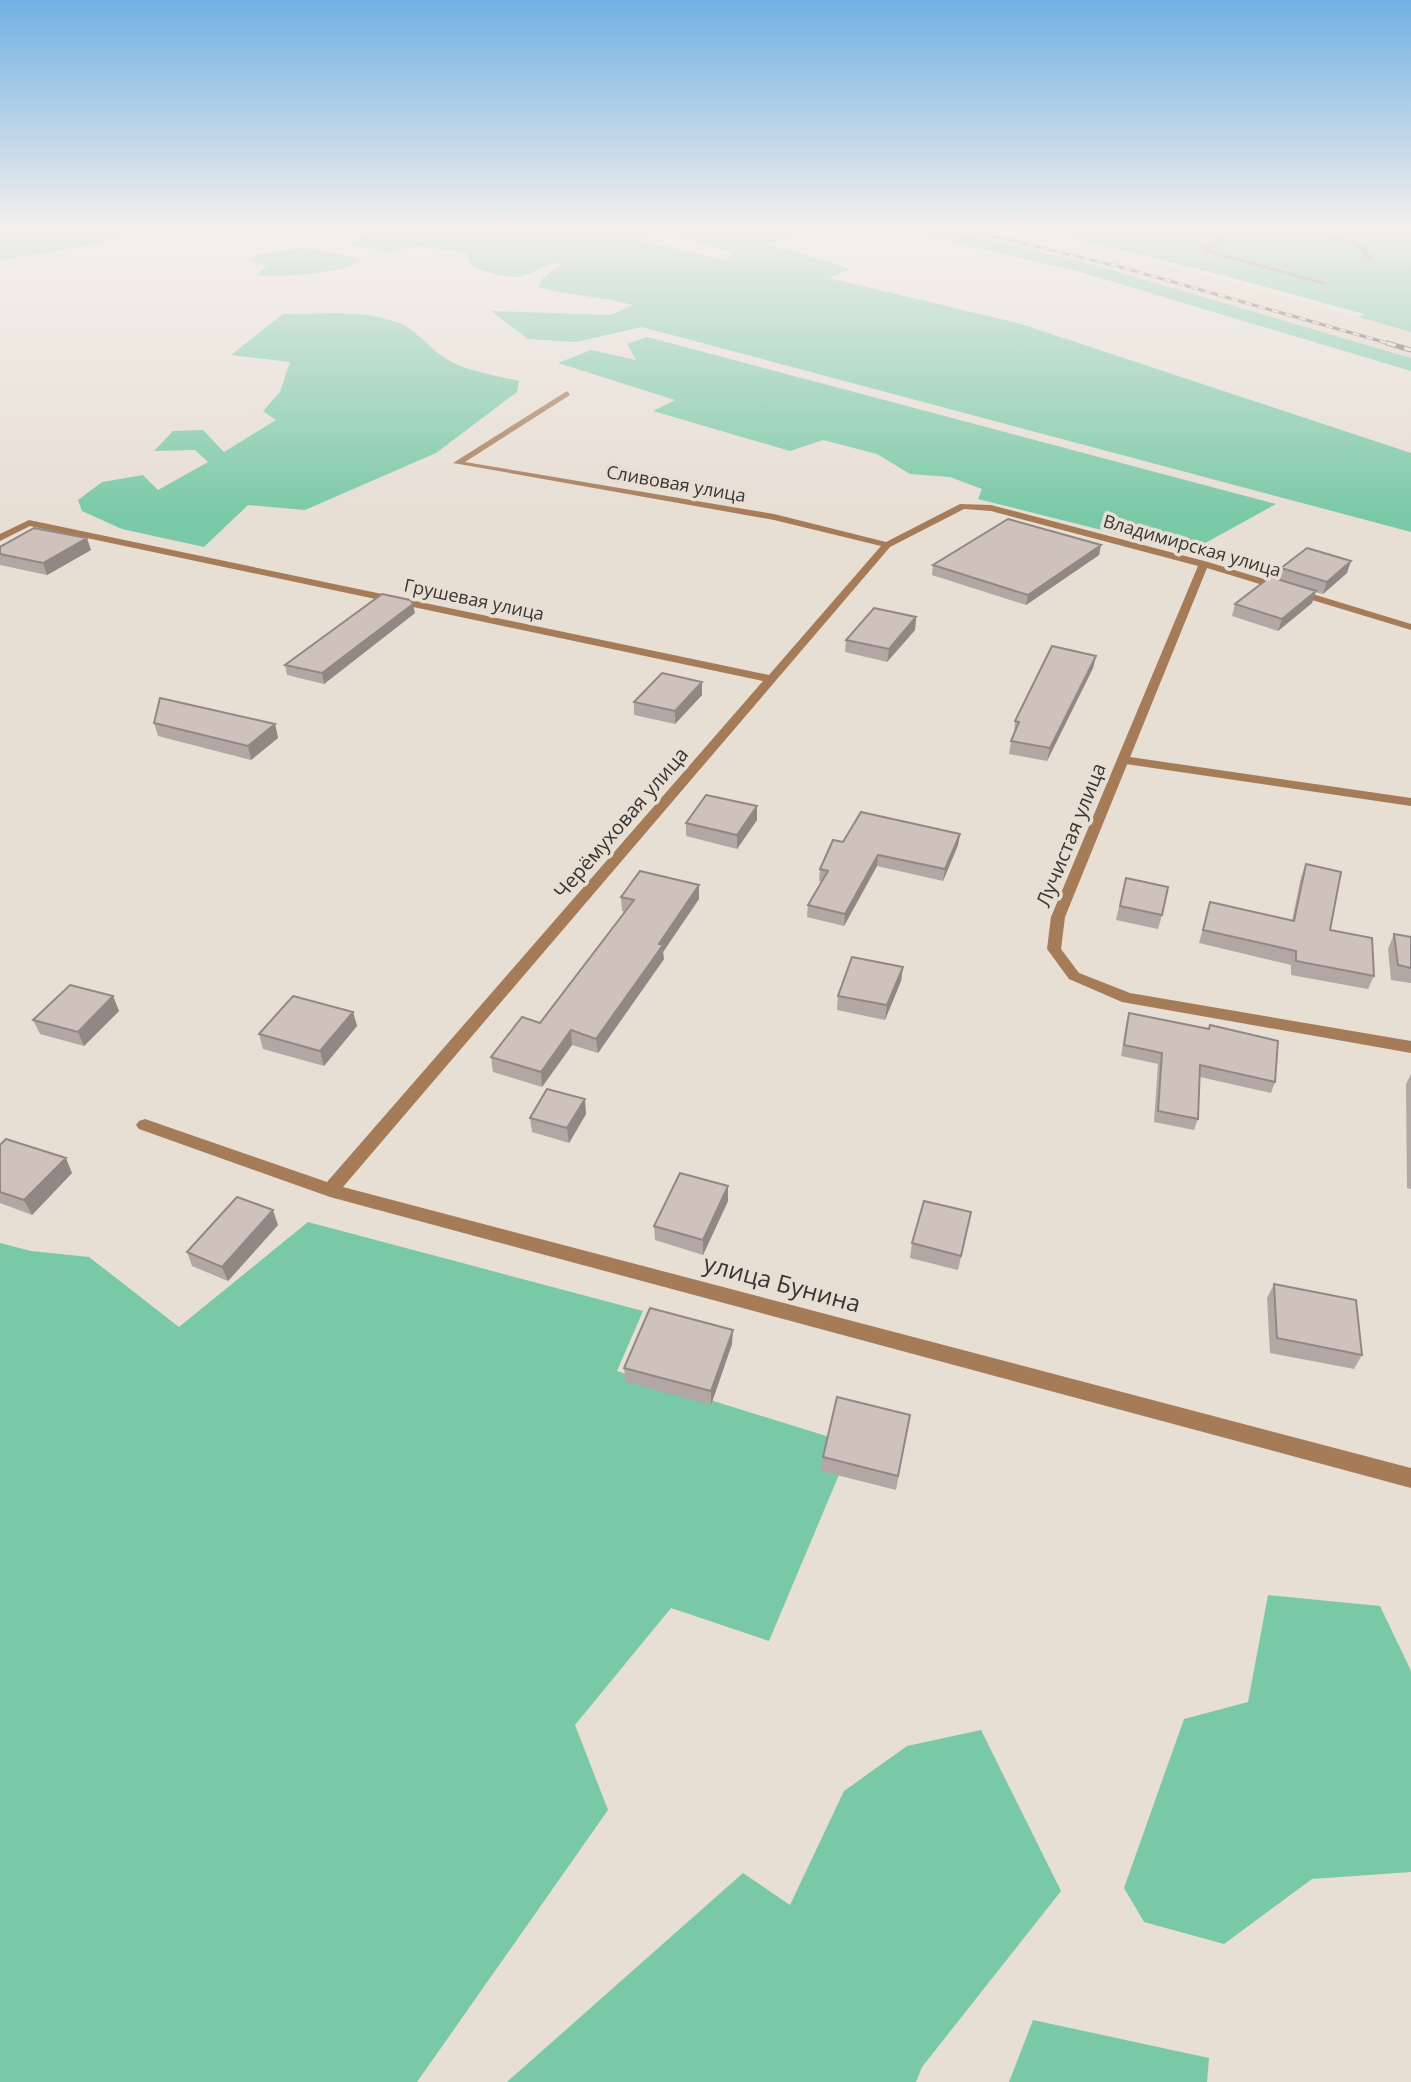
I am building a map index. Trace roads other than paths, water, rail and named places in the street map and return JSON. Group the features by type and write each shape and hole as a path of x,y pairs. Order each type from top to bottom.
{"street":[{"name":"Сливовая улица","path":"567,393 457,463 774,517 887,545"},
{"name":"Черёмуховая улица","path":"330,1190 887,545 963,506"},
{"name":"Владимирская улица","path":"963,506 991,508 1204,564 1411,627"},
{"name":"Грушевая улица","path":"0,538 29,523 772,679"},
{"name":"Лучистая улица","path":"1204,564 1058,917 1054,949 1074,976 1127,998 1411,1047"},
{"path":"1123,760 1411,802"},
{"name":"улица Бунина","path":"145,1125 330,1190 1411,1478"}],"railway":[{"path":"1314,322 1388,343"},
{"path":"1388,343 1394,345"},
{"path":"1388,343 1411,350"}]}
